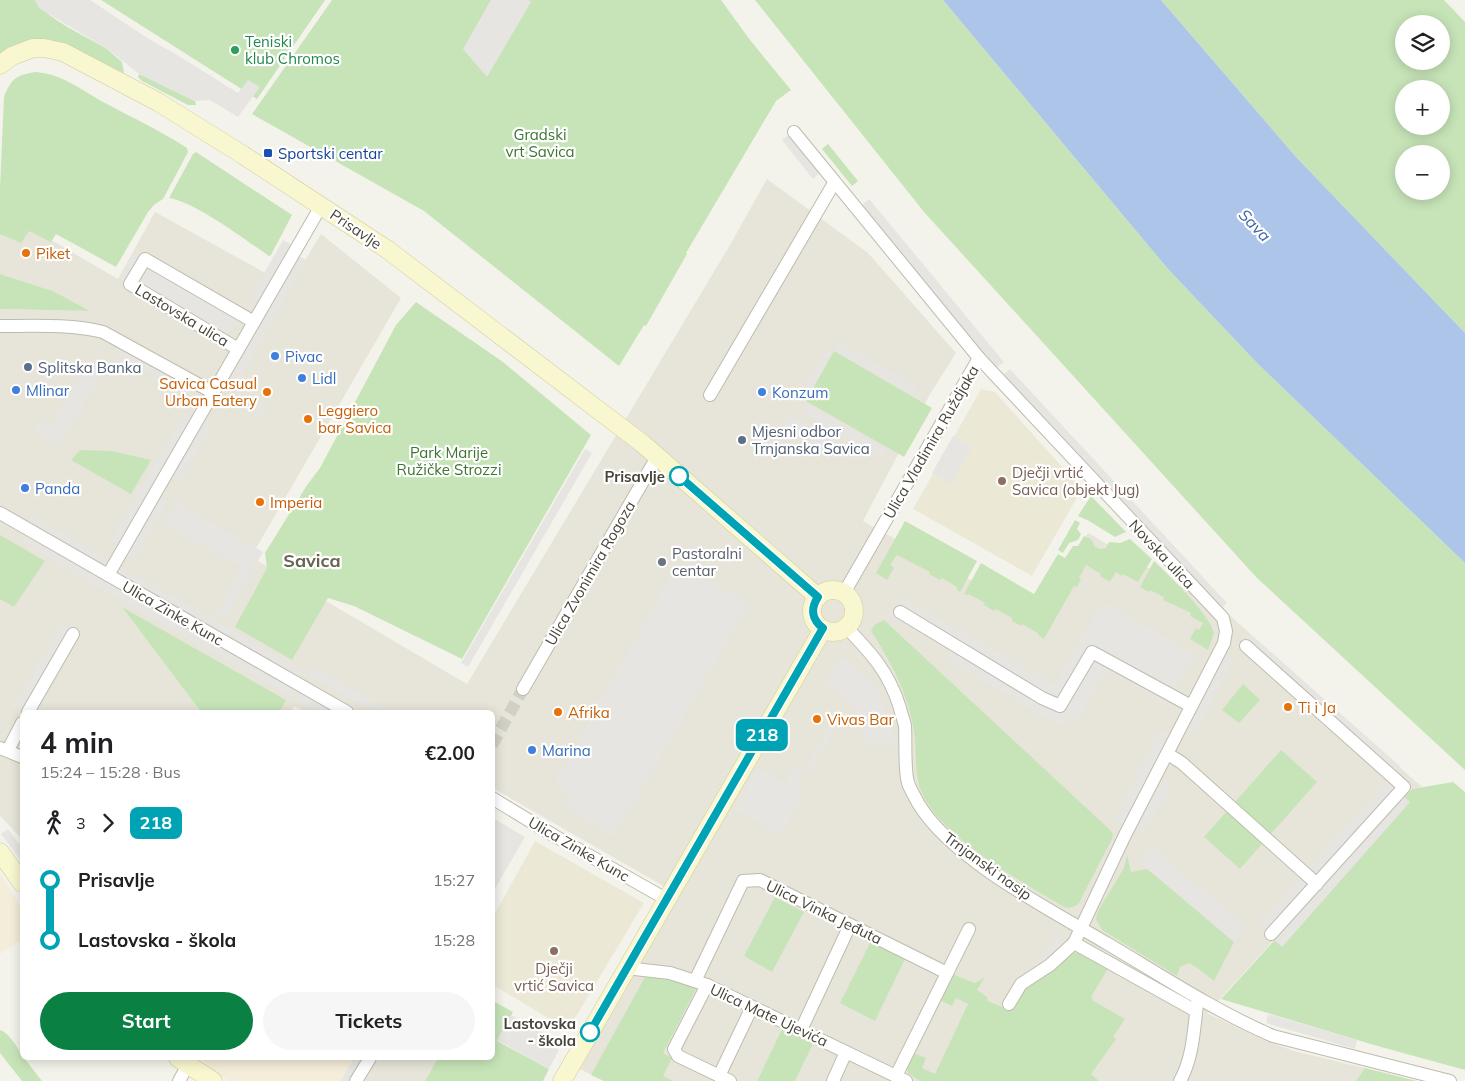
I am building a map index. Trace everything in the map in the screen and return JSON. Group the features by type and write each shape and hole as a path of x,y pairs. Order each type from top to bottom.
{"street":[{"name":"Prisavlje","path":"0,64 12,56 33,48 63,52 191,122 321,206 413,269 657,457 818,597"},
{"name":"Ulica Vladimira Ruždjaka","path":"794,132 979,358 844,593"},
{"path":"710,395 834,183"},
{"name":"Lastovska ulica","path":"108,574 321,206"},
{"name":"Lastovska ulica","path":"238,349 130,284 145,259 254,322"},
{"path":"0,326 72,327 103,332 214,393"},
{"name":"Novska ulica","path":"979,358 1223,618 1226,631 1224,643 1125,835 1082,928"},
{"name":"Ulica Zvonimira Rogoza","path":"523,689 657,457"},
{"name":"Ulica Zinke Kunc","path":"0,513 344,710"},
{"path":"830,590 844,593 849,597 854,609 851,622 846,627 835,631 823,628 814,620 814,602 818,597 830,590"},
{"path":"900,612 1042,698 1060,706 1092,652 1191,706"},
{"name":"Trnjanski nasip","path":"846,627 870,652 886,673 895,692 904,724 908,782 917,801 931,822 956,846 985,868 1197,998 1225,1014 1273,1036 1450,1081"},
{"path":"562,1081 823,628"},
{"path":"29,710 73,634"},
{"path":"1246,646 1404,787 1271,934"},
{"path":"20,726 4,749 20,756"},
{"path":"1168,754 1188,768 1317,884"},
{"name":"Ulica Zinke Kunc","path":"495,800 666,899"},
{"path":"0,852 20,880"},
{"name":"Ulica Vinka Jeđuta","path":"701,983 743,882 760,880 947,973"},
{"path":"801,1030 850,925"},
{"path":"1009,1004 1021,984 1050,965 1074,943 1082,928"},
{"path":"901,1079 947,973 969,929"},
{"path":"1074,943 1196,1011"},
{"name":"Ulica Mate Ujevića","path":"626,968 670,973 701,983 901,1079"},
{"path":"701,983 674,1049 678,1056 724,1078 752,1007"},
{"path":"1180,1081 1189,1057 1197,998"},
{"path":"833,1081 846,1052"},
{"path":"179,1081 186,1060 213,1081"},
{"path":"356,1081 369,1060"}],"shaded area":[{"path":"35,0 90,0 149,39 238,93 248,80 260,87 238,117 210,100 194,101 139,74 109,50 39,8"},
{"path":"491,0 528,0 531,2 487,77 463,49"},
{"path":"789,135 819,173 813,179 782,140"},
{"path":"767,179 868,253 956,353 929,396 863,521 1032,614 1088,533 1227,613 1422,787 1412,789 1207,1013 1261,1039 1294,1051 1365,1068 1356,1081 795,1081 813,1044 782,1029 757,1081 604,1081 580,1069 679,895 495,789 495,710 302,710 294,706 292,710 280,710 285,700 123,608 200,710 20,710 20,837 0,816 0,309 89,311 53,291 0,274 0,231 34,230 118,279 155,212 289,286 321,234 401,298 251,557 467,684 730,245"},
{"path":"869,199 1004,362 996,368 861,206"},
{"path":"283,240 292,245 258,303 250,298"},
{"path":"133,253 238,315 225,337 120,276"},
{"path":"299,256 306,260 234,389 227,385"},
{"path":"4,316 85,319 85,325 4,323"},
{"path":"839,342 918,387 913,395 835,351"},
{"path":"828,347 834,350 805,400 800,397"},
{"path":"121,349 191,388 188,394 118,355"},
{"path":"89,360 104,369 59,446 34,432 40,420 51,426"},
{"path":"1010,369 1227,603 1220,610 1003,375"},
{"name":"Dječji vrtić Savica (objekt Jug)","path":"981,389 995,392 1082,489 1032,576 913,509"},
{"path":"239,392 268,409 263,417 235,400"},
{"path":"808,405 886,449 881,457 803,413"},
{"path":"185,413 192,417 118,545 111,541"},
{"path":"789,416 848,450 844,459 784,425"},
{"path":"205,420 213,424 179,482 171,477"},
{"path":"953,436 972,447 951,484 932,473"},
{"path":"585,449 592,453 468,667 461,663"},
{"path":"159,497 167,502 134,560 125,555"},
{"path":"176,503 263,552 225,620 216,615 242,567 164,524"},
{"path":"31,515 302,670 298,677 27,522"},
{"path":"24,535 295,690 291,697 20,542"},
{"path":"679,562 748,605 613,837 564,805 569,793 554,784"},
{"path":"899,596 1055,685 1103,602 1195,655 1166,705 1106,670 1076,722 1067,716 1061,726 947,660 951,652 888,616"},
{"path":"62,623 72,628 25,710 21,710 14,706"},
{"path":"1255,638 1401,767 1394,775 1248,645"},
{"path":"1226,653 1234,657 1195,734 1187,730"},
{"path":"843,658 869,680 879,695 896,743 867,745 856,710 845,695 824,682"},
{"path":"312,667 388,710 370,710 308,675"},
{"path":"300,693 331,710 314,710 296,700"},
{"path":"831,725 835,728 808,773 803,771 795,788 803,793 781,834 736,810 758,768 786,784 795,766 804,771"},
{"path":"1160,729 1170,734 1124,825 1114,820"},
{"path":"1164,778 1172,783 1143,835 1135,830"},
{"path":"1386,781 1410,802 1282,947 1258,926"},
{"path":"495,819 525,837 495,889"},
{"path":"8,829 20,845 20,859 1,834"},
{"name":"Dječji vrtić Savica","path":"535,841 644,903 568,1030 495,986 495,913"},
{"path":"1151,847 1246,927 1234,942 1139,862"},
{"path":"0,873 20,906 20,940 0,954"},
{"path":"1055,936 1063,941 1047,964 1039,960"},
{"path":"1268,1014 1357,1040 1355,1049 1266,1023"},
{"path":"511,1015 556,1040 552,1046 559,1050 549,1069 497,1040"},
{"path":"203,1060 363,1060 351,1081 229,1081 209,1068"},
{"path":"353,1060 362,1060 349,1081 341,1081"},
{"path":"377,1060 457,1060 444,1081 364,1081"}],"green space":[{"path":"0,0 35,0 40,7 58,21 107,49 122,62 124,73 53,41 33,41 13,46 0,55"},
{"name":"Teniski klub Chromos","path":"101,0 325,0 257,99"},
{"name":"Gradski vrt Savica","path":"332,0 721,0 750,40 791,90 776,101 686,253 646,326 644,325 619,366 424,211 252,114"},
{"path":"755,0 943,0 1168,269 1258,364 1465,563 1465,770 1257,578 924,212"},
{"path":"1161,0 1444,0 1465,22 1465,333 1296,157"},
{"path":"35,72 45,73 72,83 187,148 188,152 163,199 148,212 116,267 56,234 51,242 29,231 21,243 0,234 4,97 15,79 19,76"},
{"path":"139,74 187,96 195,101 196,105 188,105 142,81 138,77"},
{"path":"828,144 858,181 852,186 822,149"},
{"path":"196,152 292,215 271,255 269,256 206,214 180,201 169,198 193,154"},
{"path":"0,274 53,291 90,311 0,309"},
{"name":"Park Marije Ružičke Strozzi","path":"416,302 503,362 591,435 462,659 354,606 328,598 292,660 235,627 267,568 265,553 307,485 320,468 396,325"},
{"path":"834,351 932,408 904,457 806,401"},
{"path":"80,450 112,451 151,460 131,494 71,460"},
{"path":"1091,496 1126,532 1115,537 1078,516"},
{"path":"1075,520 1080,523 1077,529 1081,534 1078,540 1069,543 1063,553 1058,550"},
{"path":"905,521 977,561 960,592 957,590 957,587 942,578 940,580 929,574 930,572 897,555 890,565 894,568 887,580 876,573"},
{"path":"0,535 45,561 14,607 0,599"},
{"path":"1084,536 1091,539 1095,547 1101,549 1106,548 1109,542 1120,543 1130,539 1152,559 1138,582 1116,572 1110,582 1086,565 1079,578 1081,579 1077,587 1074,586 1044,639 1022,624 1021,626 1012,621 1012,618 996,609 994,611 984,605 985,603 969,594 964,594 981,563 1034,594 1058,554 1065,558 1073,546 1078,546"},
{"path":"1154,561 1188,596 1211,625 1214,633 1208,650 1190,639 1196,628 1199,630 1203,623 1190,616 1191,613 1163,600 1164,597 1140,587"},
{"path":"122,607 286,700 280,710 199,710"},
{"path":"884,620 1113,834 1079,903 1075,906 1064,907 982,856 943,823 929,806 918,781 914,732 908,705 892,667 871,631 874,625"},
{"path":"1243,684 1260,700 1239,723 1222,710"},
{"path":"1281,750 1317,782 1240,869 1204,837"},
{"path":"1453,782 1465,792 1465,1070 1221,999 1412,789"},
{"path":"1127,855 1131,872 1147,869 1156,872 1234,942 1214,981 1189,963 1180,967 1177,976 1102,930 1096,919 1098,911 1124,868"},
{"path":"775,897 804,912 772,972 744,956"},
{"path":"871,941 905,959 875,1021 840,1003"},
{"path":"1079,952 1109,967 1091,997 1093,998 1092,1000 1125,1019 1113,1037 1116,1039 1091,1074 1099,1081 920,1081 908,1073 907,1069 914,1053 926,1058 922,1068 935,1074 968,1004 956,998 952,1006 940,1000 952,974 975,983 985,977 977,990 987,997 988,1001 1009,1010 1022,989 1074,953"},
{"path":"645,977 672,979 697,987 663,1053 672,1058 663,1076 673,1081 604,1081 591,1075"},
{"path":"495,1002 513,1012 497,1041 549,1069 543,1081 425,1081 437,1060 495,1060"},
{"path":"782,1029 813,1044 795,1081 757,1081"},
{"path":"0,1030 7,1034 20,1052 20,1060 26,1060 42,1081 22,1081 0,1053"},
{"path":"1365,1068 1417,1081 1356,1081"}],"water":[{"name":"Sava","path":"943,0 1161,0 1296,157 1465,333 1465,563 1258,364 1168,269"}],"tunnel":[{"path":"495,740 523,689"}],"bus line":[{"name":"218","path":"590,1032 823,628 814,620 813,614 814,602 818,597 679,476"}],"place":[{"name":"Teniski klub Chromos","path":"235,50"},
{"name":"Sportski centar","path":"268,153"},
{"name":"Piket","path":"26,253"},
{"name":"Pivac","path":"275,356"},
{"name":"Splitska Banka","path":"28,367"},
{"name":"Lidl","path":"302,378"},
{"name":"Mlinar","path":"16,390"},
{"name":"Savica Casual Urban Eatery","path":"267,392"},
{"name":"Konzum","path":"762,392"},
{"name":"Leggiero bar Savica","path":"308,419"},
{"name":"Mjesni odbor Trnjanska Savica","path":"742,440"},
{"name":"Prisavlje","path":"679,476"},
{"name":"Dječji vrtić Savica (objekt Jug)","path":"1002,481"},
{"name":"Panda","path":"25,488"},
{"name":"Imperia","path":"260,502"},
{"name":"Pastoralni centar","path":"662,562"},
{"name":"Ti i Ja","path":"1288,707"},
{"name":"Afrika","path":"558,712"},
{"name":"Vivas Bar","path":"817,719"},
{"name":"Marina","path":"532,750"},
{"name":"Dječji vrtić Savica","path":"554,951"},
{"name":"Lastovska - škola","path":"590,1032"}],"district":[{"name":"Savica","path":"312,560"}]}
